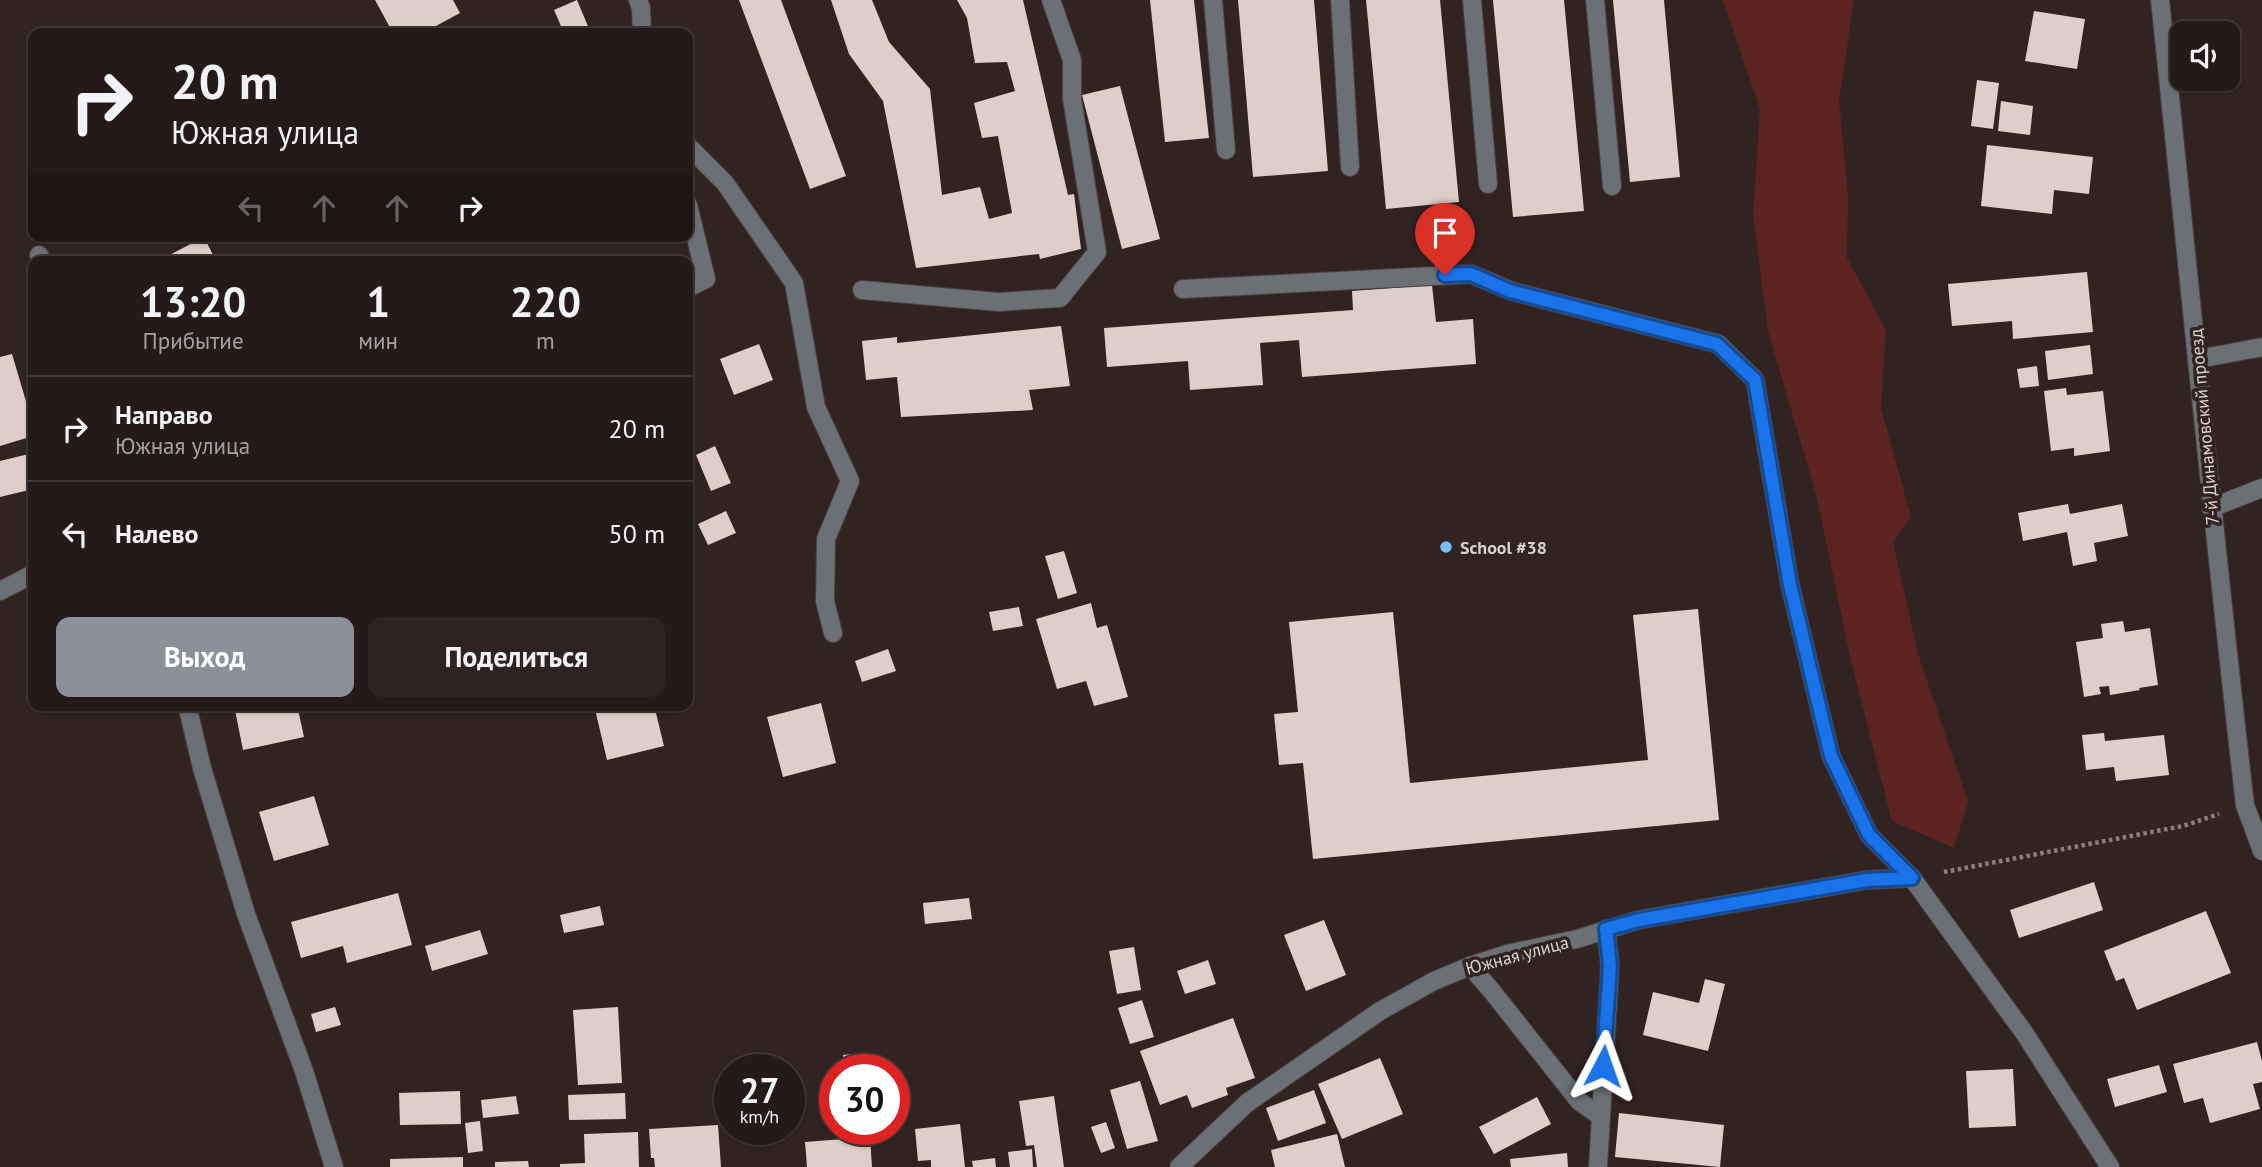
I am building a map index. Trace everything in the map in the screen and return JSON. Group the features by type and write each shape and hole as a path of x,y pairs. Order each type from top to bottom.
{"street":[{"path":"638,0 642,28"},
{"path":"862,290 998,302 1060,298 1097,252 1072,99 1072,61 1051,0"},
{"path":"1213,0 1226,150"},
{"path":"1340,0 1350,167"},
{"path":"1472,0 1488,184"},
{"path":"1595,0 1612,186"},
{"name":"7-й Динамовский проезд","path":"2160,0 2211,508 2245,805 2262,851"},
{"path":"693,155 725,183 794,283 816,407 850,481 826,540 825,601 833,633"},
{"path":"693,226 706,279 693,286"},
{"path":"1183,289 1471,274 1510,291 1717,344 1755,380 1790,585 1831,756 1869,835 1912,878 2025,1034 2110,1167"},
{"path":"2198,359 2262,347"},
{"path":"2211,508 2262,488"},
{"path":"0,591 28,577"},
{"path":"188,711 202,768 246,914 304,1071 334,1167"},
{"name":"Южная улица","path":"1179,1167 1247,1103 1380,1011 1434,981 1470,966 1639,920 1867,880 1912,878"},
{"path":"1598,1167 1610,966 1606,929"},
{"path":"1470,966 1579,1101 1600,1116"}],"path":[{"path":"1912,878 2183,826 2245,805"}],"shaded area":[{"path":"1723,0 1854,0 1839,101 1848,195 1847,258 1886,330 1881,408 1911,517 1893,542 1918,654 1968,802 1954,848 1892,821 1851,661 1817,498 1768,331 1753,215 1760,109"}],"building":[{"path":"375,0 453,0 460,13 432,28 390,28"},
{"path":"577,0 589,28 562,28 554,10"},
{"path":"739,0 781,0 846,176 810,189"},
{"path":"831,0 872,0 889,42 930,89 942,195 980,187 989,219 1012,213 998,136 982,138 974,103 1015,91 1007,62 975,63 967,18 957,0 1023,0 1068,195 1074,194 1081,249 1040,259 1039,254 916,268 883,101 849,54"},
{"path":"1150,0 1194,0 1209,138 1165,142"},
{"path":"1238,0 1314,0 1328,171 1253,177"},
{"path":"1366,0 1440,0 1459,202 1386,209"},
{"path":"1493,0 1564,0 1584,211 1513,217"},
{"path":"1613,0 1664,0 1680,177 1630,182"},
{"path":"2034,11 2085,19 2077,69 2025,61"},
{"path":"1977,80 1999,83 1993,129 1971,126"},
{"path":"1120,86 1160,239 1122,249 1082,95"},
{"path":"2001,101 2033,106 2030,135 1998,131"},
{"path":"1987,145 2093,157 2089,194 2054,190 2052,214 1981,206"},
{"path":"194,242 206,242 214,256 168,256"},
{"path":"2087,272 2093,332 2013,339 2012,321 1952,326 1948,284"},
{"path":"1432,285 1436,322 1473,319 1476,364 1302,377 1299,340 1260,343 1263,385 1190,390 1188,361 1107,367 1104,328 1353,310 1352,291"},
{"path":"1061,326 1070,386 1029,390 1033,410 901,417 897,377 866,380 862,341 897,337 897,343"},
{"path":"759,344 773,380 734,395 720,359"},
{"path":"2090,345 2093,374 2048,380 2045,351"},
{"path":"12,354 28,408 28,438 0,446 0,357"},
{"path":"2037,366 2039,386 2020,388 2017,369"},
{"path":"2066,388 2067,395 2103,391 2110,451 2074,456 2074,448 2051,451 2044,391"},
{"path":"715,446 731,483 711,491 696,455"},
{"path":"28,454 28,490 0,497 0,461"},
{"path":"2068,504 2070,514 2122,504 2128,536 2094,543 2097,561 2073,566 2067,532 2023,541 2018,513"},
{"path":"726,511 736,533 708,545 698,524"},
{"path":"1064,551 1077,593 1058,599 1045,556"},
{"path":"1091,603 1097,628 1107,625 1128,697 1094,706 1086,681 1057,689 1036,619"},
{"path":"1019,607 1023,626 993,631 989,612"},
{"path":"1698,609 1719,820 1313,859 1303,763 1279,765 1274,714 1298,712 1289,622 1393,612 1410,783 1648,760 1633,615"},
{"path":"2123,621 2125,632 2150,628 2158,685 2110,695 2109,686 2099,687 2101,694 2084,697 2076,642 2103,638 2101,624"},
{"path":"888,649 896,671 862,682 855,661"},
{"path":"821,703 836,763 783,777 767,717"},
{"path":"235,711 298,711 304,737 243,750"},
{"path":"595,711 655,711 664,746 607,760"},
{"path":"2104,733 2105,741 2164,735 2169,775 2116,781 2114,767 2086,770 2082,735"},
{"path":"314,796 329,845 274,861 259,812"},
{"path":"2094,882 2103,910 2019,938 2010,910"},
{"path":"398,893 412,945 347,963 343,946 301,958 291,922"},
{"path":"969,898 972,919 925,924 923,903"},
{"path":"600,906 604,925 564,933 560,915"},
{"path":"2206,911 2231,973 2137,1010 2124,978 2116,981 2104,951"},
{"path":"1324,920 1346,975 1306,991 1284,935"},
{"path":"480,930 488,954 432,971 425,946"},
{"path":"1134,947 1141,990 1117,994 1109,951"},
{"path":"1208,960 1216,984 1185,994 1177,971"},
{"path":"1705,979 1725,984 1708,1051 1643,1035 1653,992 1699,1003"},
{"path":"1142,1000 1154,1037 1130,1044 1118,1008"},
{"path":"335,1007 341,1025 316,1032 311,1014"},
{"path":"618,1007 622,1083 578,1085 573,1010"},
{"path":"1233,1018 1255,1078 1226,1088 1228,1095 1192,1108 1187,1095 1160,1105 1140,1051"},
{"path":"2257,1042 2262,1061 2262,1082 2253,1084 2260,1109 2210,1123 2203,1098 2184,1103 2173,1064"},
{"path":"1380,1058 1403,1114 1342,1139 1318,1084"},
{"path":"2159,1065 2167,1092 2115,1107 2107,1079"},
{"path":"2013,1069 2016,1126 1969,1128 1966,1071"},
{"path":"1140,1081 1158,1141 1127,1149 1110,1090"},
{"path":"1314,1090 1326,1123 1278,1141 1266,1108"},
{"path":"460,1091 461,1124 400,1125 399,1093"},
{"path":"625,1093 626,1119 569,1120 568,1095"},
{"path":"516,1096 519,1114 483,1118 481,1100"},
{"path":"1054,1096 1064,1167 1037,1167 1034,1145 1026,1146 1019,1101"},
{"path":"1537,1097 1551,1124 1494,1154 1479,1127"},
{"path":"1619,1113 1724,1125 1720,1167 1615,1157"},
{"path":"480,1121 483,1151 468,1153 465,1123"},
{"path":"1106,1122 1115,1148 1101,1153 1091,1127"},
{"path":"960,1124 965,1167 931,1167 931,1160 918,1161 915,1129"},
{"path":"714,1125 714,1145 719,1145 721,1167 655,1167 654,1158 651,1158 649,1129"},
{"path":"638,1132 639,1167 560,1167 560,1164 585,1163 584,1134"},
{"path":"1337,1134 1345,1167 1275,1167 1271,1150"},
{"path":"819,1141 819,1145 871,1145 872,1167 807,1167 805,1142"},
{"path":"1032,1149 1033,1167 1010,1167 1008,1152"},
{"path":"1567,1153 1568,1167 1511,1167 1510,1159"},
{"path":"463,1157 463,1167 390,1167 390,1159"},
{"path":"995,1158 996,1167 973,1167 972,1161"},
{"path":"528,1161 529,1167 495,1167 495,1162"}],"place":[{"name":"School #38","path":"1446,547"}],"route":[{"path":"1445,275 1471,274 1510,291 1717,344 1755,380 1790,585 1831,756 1869,835 1912,878 1867,880 1639,920 1606,929 1610,966 1603,1066"}]}
